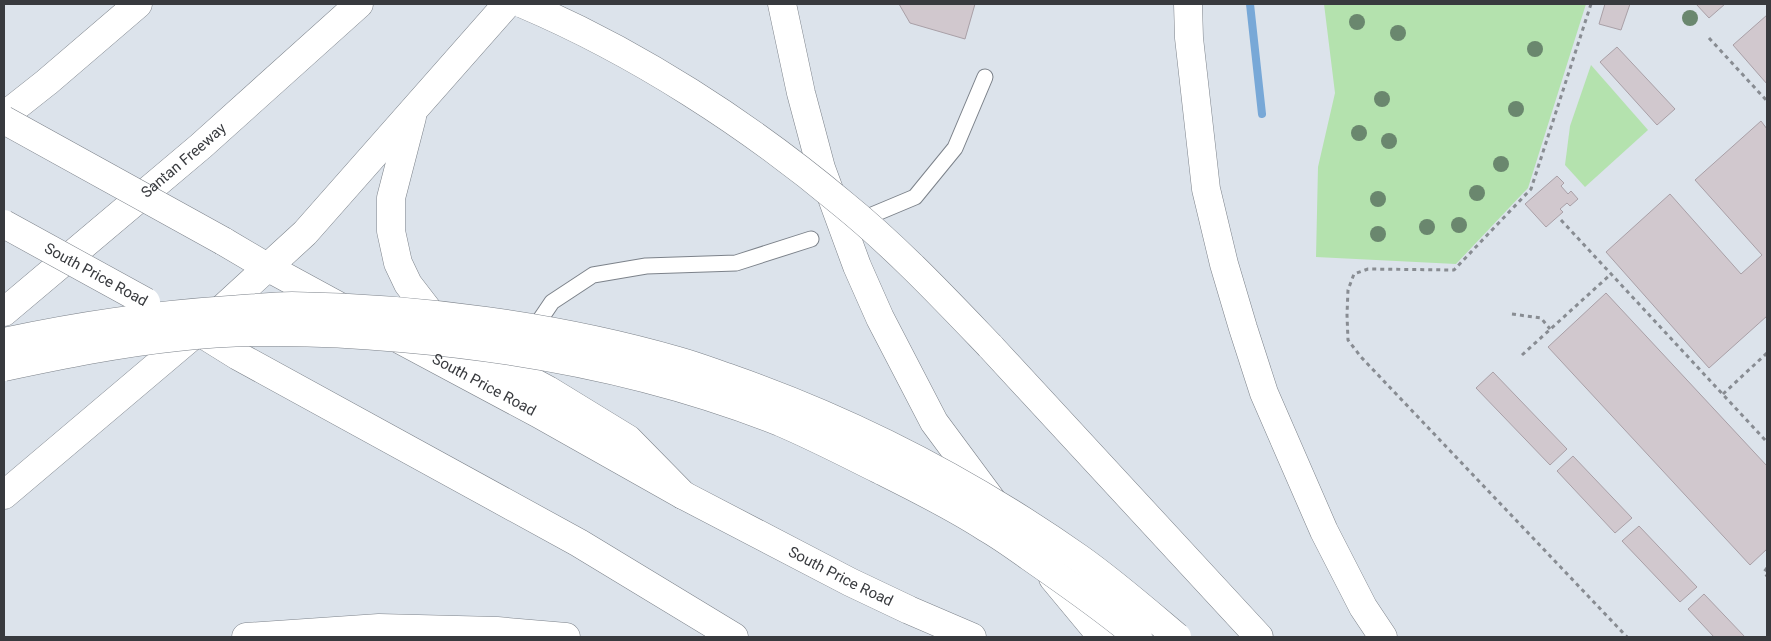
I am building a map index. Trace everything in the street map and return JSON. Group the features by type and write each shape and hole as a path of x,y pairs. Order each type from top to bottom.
{"main road":[{"path":"4,118 138,4"},
{"name":"Santan Freeway","path":"4,312 201,146 359,4"},
{"path":"4,495 198,331 316,222 507,4"},
{"path":"523,4 586,34 656,73 721,113 776,152 857,216 910,264 990,346 1259,637"},
{"path":"782,4 801,93 820,168 857,266 880,318 934,422 1005,519 1102,637"},
{"path":"1188,4 1189,38 1206,189 1224,264 1240,318 1264,393 1287,448 1324,530 1364,607 1383,637"},
{"path":"414,112 391,198 391,231 398,263 408,284 435,319 464,344 548,390 628,439 683,495"},
{"name":"South Price Road","path":"4,118 267,267 539,414 683,495 850,582 972,637"},
{"name":"South Price Road","path":"4,224 198,331 238,356 579,543 734,637"},
{"path":"4,342 94,325 190,312 289,306 392,310 485,322 582,337 670,359 787,398 853,428 948,476 1019,518 1081,560 1177,637"},
{"path":"4,367 115,345 178,336 256,332 348,333 434,341 524,352 612,370 692,392 779,422 915,488 985,527 1070,584 1138,637"},
{"path":"246,637 378,628 497,631 566,637"}],"lane":[{"path":"872,215 915,197 955,148 985,77"},
{"path":"506,367 552,302 593,275 646,266 736,263 811,239"}],"path":[{"path":"1591,4 1531,190 1454,270 1368,269 1354,274 1348,290 1348,340 1361,357 1627,637"},
{"path":"1709,38 1767,101"},
{"path":"1561,220 1767,442"},
{"path":"1522,355 1612,274"},
{"path":"1512,314 1541,318 1550,330"},
{"path":"1723,394 1767,354"},
{"path":"1767,568 1764,572 1767,576"}],"green space":[{"path":"1324,4 1586,4 1528,188 1456,264 1316,257 1318,167 1335,93"},
{"path":"1591,65 1648,130 1585,187 1565,165 1570,126"}],"building":[{"path":"899,4 975,4 965,39 910,23"},
{"path":"1605,4 1630,4 1621,30 1599,24"},
{"path":"1696,4 1725,4 1709,18"},
{"path":"1767,15 1767,84 1733,45"},
{"path":"1617,47 1675,109 1657,125 1600,62"},
{"path":"1761,121 1767,129 1767,316 1709,368 1606,252 1670,194 1741,274 1762,255 1695,180"},
{"path":"1557,176 1564,183 1561,186 1568,194 1571,191 1578,199 1570,206 1567,203 1560,209 1563,212 1546,227 1525,204"},
{"path":"1606,293 1767,466 1767,549 1750,565 1548,347"},
{"path":"1493,372 1567,449 1550,465 1476,388"},
{"path":"1573,456 1632,518 1615,533 1557,471"},
{"path":"1639,526 1697,587 1680,602 1622,541"},
{"path":"1704,594 1745,637 1714,637 1688,609"}],"waterway":[{"path":"1250,4 1262,114"}]}
